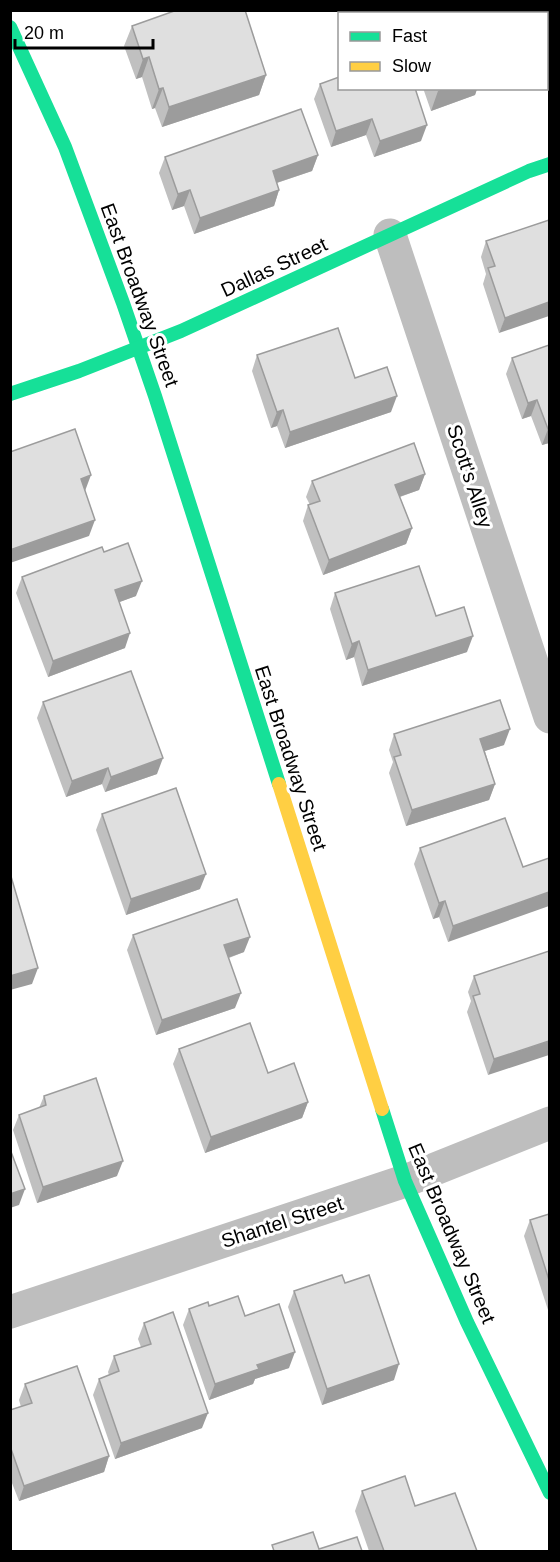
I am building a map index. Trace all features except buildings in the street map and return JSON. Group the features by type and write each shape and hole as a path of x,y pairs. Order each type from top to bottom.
{"street":[{"name":"East Broadway Street","path":"10,27 65,147 139,347 405,1181 467,1322 549,1493"},
{"name":"Dallas Street","path":"10,394 79,371 187,329 529,171 549,164"},
{"name":"Scott's Alley","path":"390,235 549,717"},
{"name":"Shantel Street","path":"10,1312 405,1181 549,1123"}],"traffic: fast":[{"path":"10,27 65,147 123,303 279,784"},
{"path":"10,394 79,371 181,331 529,171 550,164"},
{"path":"382,1109 405,1181 467,1322 550,1493"}],"traffic: slow":[{"path":"279,784 382,1109"}]}
